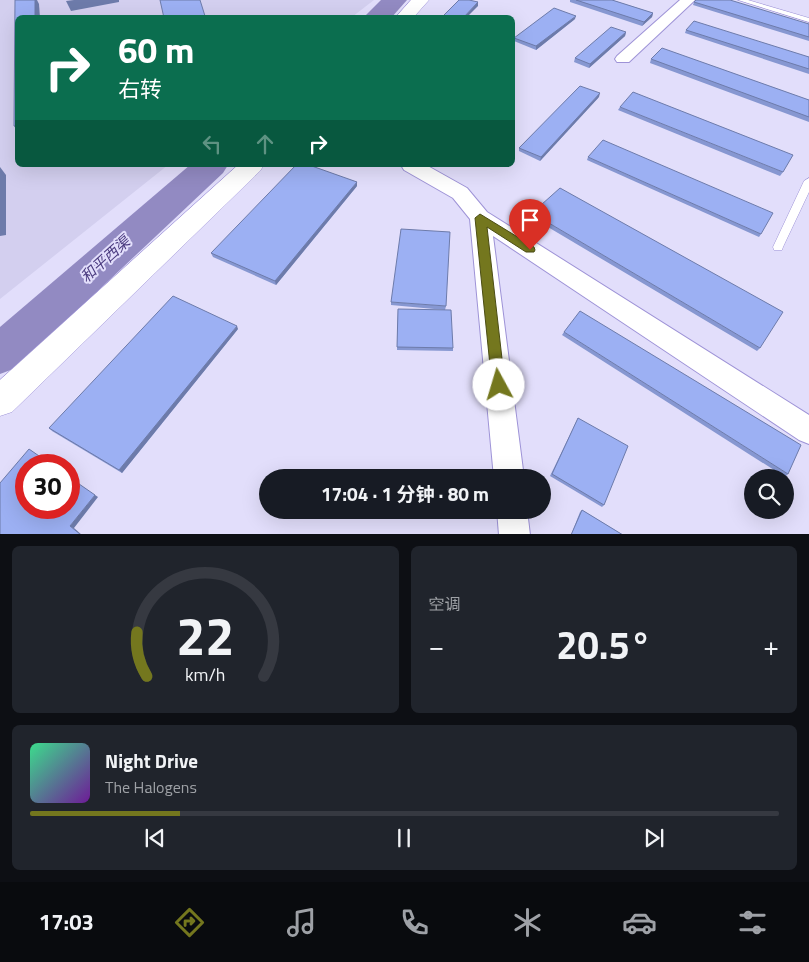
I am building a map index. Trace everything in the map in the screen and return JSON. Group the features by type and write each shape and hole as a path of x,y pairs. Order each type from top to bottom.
{"street":[{"path":"406,15 421,0"},
{"path":"623,59 688,0"},
{"path":"0,401 250,167"},
{"path":"414,167 460,193 480,218 809,431"},
{"path":"480,218 508,469"},
{"path":"513,519 515,534"}],"lane":[{"path":"741,0 809,20"},
{"path":"778,247 809,181"}],"shaded area":[{"path":"0,0 374,0 355,15 15,15 15,167 165,167 0,299"}],"building":[{"path":"15,0 35,0 35,15 15,15 14,126"},
{"path":"160,0 200,0 205,15 163,15"},
{"path":"459,0 478,2 466,15 444,15"},
{"path":"576,0 612,0 653,13 644,22"},
{"path":"696,0 730,0 809,24 809,37 694,2"},
{"path":"554,8 576,16 536,46 515,37"},
{"path":"694,21 809,57 809,69 686,30"},
{"path":"611,27 626,32 590,64 575,58"},
{"path":"662,48 809,100 809,117 651,59"},
{"path":"580,86 600,93 541,157 519,148"},
{"path":"633,92 793,155 783,172 620,107"},
{"path":"603,140 773,213 761,234 588,157"},
{"path":"294,167 315,167 357,182 275,281 211,253"},
{"path":"560,188 783,312 760,348 532,213"},
{"path":"401,229 450,232 446,306 391,302"},
{"path":"173,296 237,326 119,470 49,428"},
{"path":"398,309 451,310 453,348 397,347"},
{"path":"580,311 801,445 790,469 780,469 564,332"},
{"path":"578,418 628,446 604,505 552,474"},
{"path":"29,449 36,454 25,454"},
{"path":"15,465 15,519 76,519 70,526 80,534 0,534 0,483"},
{"path":"80,485 95,495 80,514"},
{"path":"582,510 621,534 571,534"}],"waterway":[{"name":"和平西渠","path":"379,15 395,0"},
{"name":"和平西渠","path":"0,354 209,167"}],"route":[{"path":"499,385 480,218 530,250"}]}
